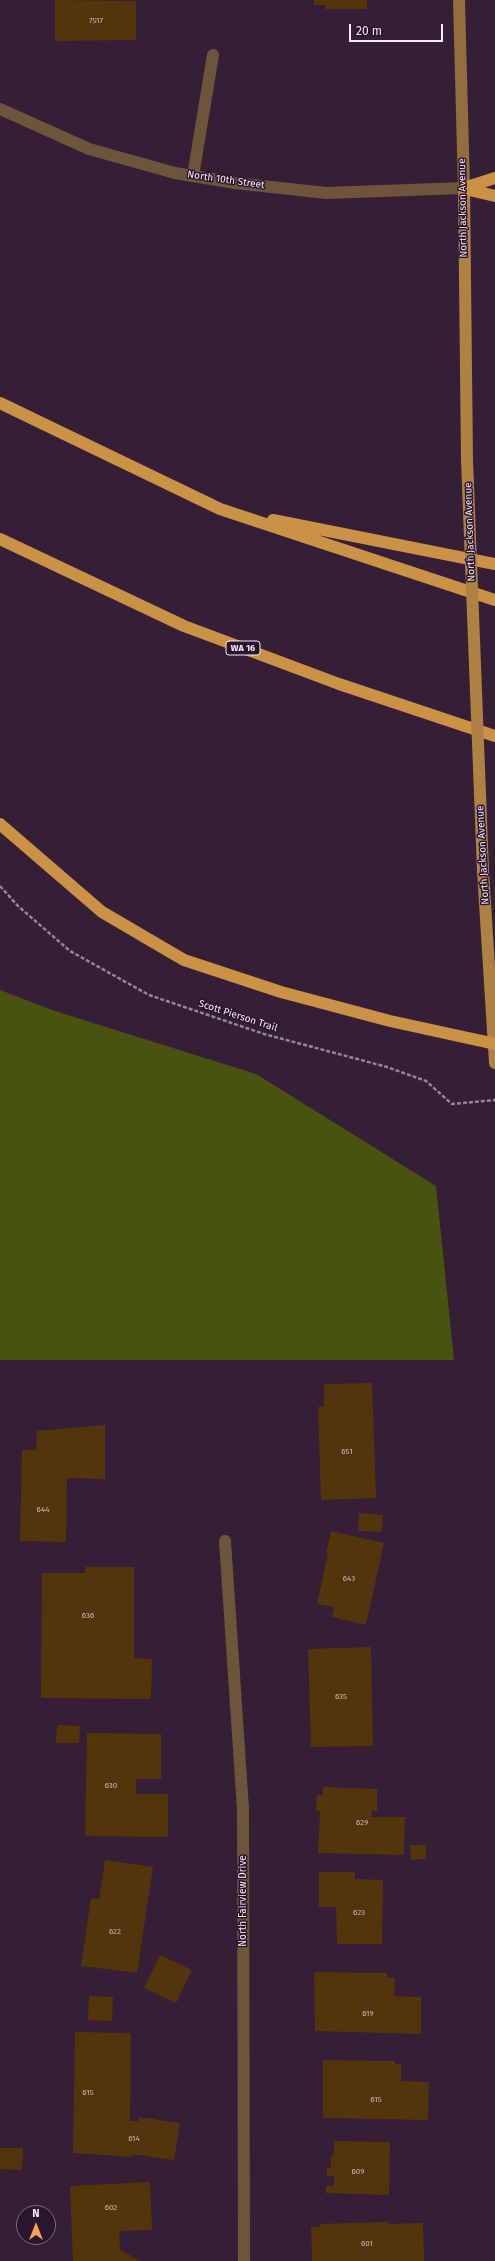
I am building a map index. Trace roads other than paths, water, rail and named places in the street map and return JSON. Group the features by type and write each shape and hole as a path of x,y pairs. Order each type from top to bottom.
{"highway":[{"path":"464,188 495,178"},
{"path":"464,188 495,196"},
{"path":"0,403 220,509 495,600"},
{"path":"220,509 495,564"},
{"name":"WA 16","path":"0,539 184,626 340,684 495,736"},
{"path":"0,824 102,912 184,960 281,992 390,1021 495,1044"}],"main road":[{"name":"North Jackson Avenue","path":"459,0 464,188 466,413 483,871 495,1063"}],"street":[{"path":"193,176 213,55"},
{"name":"North 10th Street","path":"0,109 89,148 193,176 235,183 326,193 464,188"},
{"name":"North Fairview Drive","path":"225,1541 243,1809 244,2261"}]}
